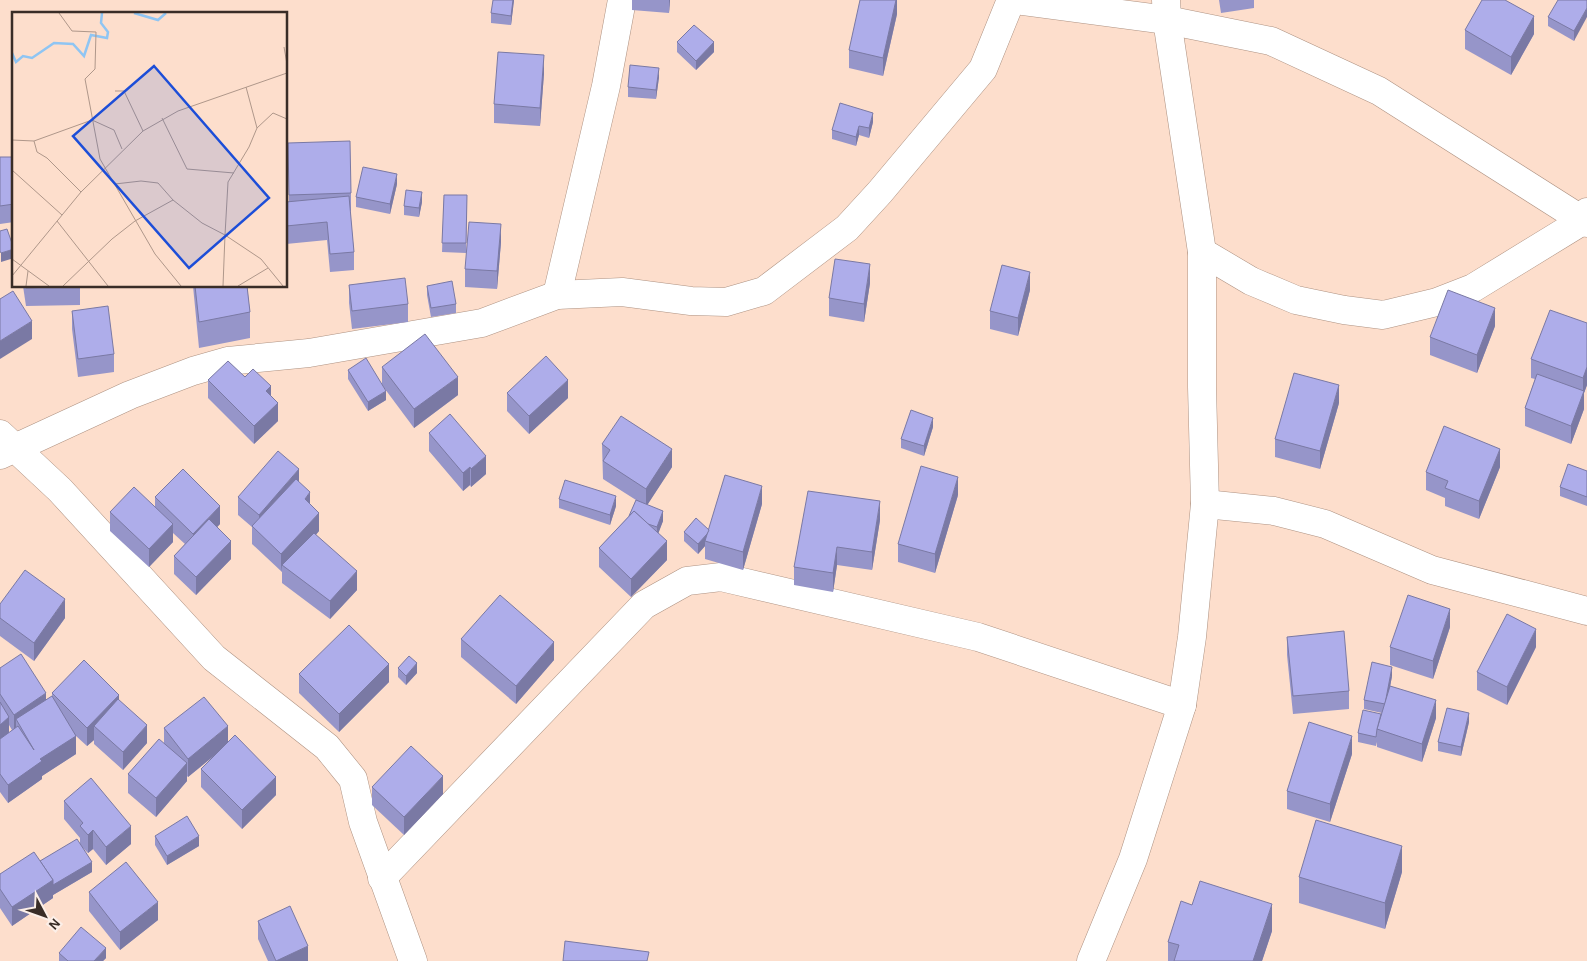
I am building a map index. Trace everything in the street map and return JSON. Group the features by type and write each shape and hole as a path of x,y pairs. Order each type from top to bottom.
{"street":[{"path":"556,295 606,86 622,0"},
{"path":"5,446 58,427 130,395 193,371 228,361 309,353 482,324 556,295 622,292 726,302 764,291 847,228 880,192 983,69 1011,0"},
{"path":"1015,0 1167,10 1271,41 1380,91 1586,218 1472,288 1438,302 1383,315 1344,310 1296,300 1251,281 1202,252"},
{"path":"1090,961 1133,859 1182,705 1192,637 1205,504 1202,387 1202,252 1167,10"},
{"path":"5,446 60,490 214,658 327,747 354,779 363,822 413,961"},
{"path":"1205,504 1274,511 1325,524 1432,570 1587,611"},
{"path":"382,878 644,605 687,581 720,577 978,637 1182,705"}],"building":[{"path":"493,0 513,0 511,16 491,13"},
{"path":"860,0 896,0 883,58 849,50"},
{"path":"1482,0 1505,0 1534,16 1511,57 1465,30"},
{"path":"1558,0 1587,0 1587,8 1574,31 1548,17"},
{"path":"694,25 714,42 696,61 677,42"},
{"path":"498,52 544,55 540,108 494,104"},
{"path":"630,65 659,68 656,90 628,87"},
{"path":"840,103 873,113 869,128 859,126 856,137 832,130"},
{"path":"350,141 351,193 289,195 288,143"},
{"path":"0,157 12,157 12,204 0,206"},
{"path":"363,167 397,174 390,204 356,197"},
{"path":"406,190 422,192 419,208 404,206"},
{"path":"444,195 467,195 466,243 442,243"},
{"path":"349,196 354,252 330,254 327,222 288,226 288,202"},
{"path":"469,222 501,224 497,271 465,269"},
{"path":"7,229 12,250 1,253 0,231"},
{"path":"835,259 870,264 864,304 829,298"},
{"path":"1002,265 1030,272 1018,318 990,311"},
{"path":"405,278 408,304 352,311 349,285"},
{"path":"452,281 456,304 431,308 427,286"},
{"path":"195,288 247,288 250,312 199,322"},
{"path":"1448,290 1495,308 1477,355 1430,337"},
{"path":"13,291 32,321 0,341 0,299"},
{"path":"108,306 114,354 78,359 72,311"},
{"path":"1550,310 1587,323 1587,367 1583,378 1531,359"},
{"path":"425,334 458,377 414,409 382,367"},
{"path":"546,356 568,380 529,416 507,393"},
{"path":"366,358 386,391 368,402 348,370"},
{"path":"228,361 245,377 253,369 271,386 266,391 278,403 254,426 208,380"},
{"path":"1294,373 1339,385 1320,451 1275,439"},
{"path":"1537,374 1584,391 1571,426 1525,408"},
{"path":"911,410 933,418 924,446 901,439"},
{"path":"450,414 486,456 471,469 470,467 463,473 429,433"},
{"path":"621,416 672,449 646,489 603,461 610,450 602,444"},
{"path":"1444,426 1500,449 1479,501 1445,488 1448,481 1426,472"},
{"path":"278,451 299,469 259,515 238,497"},
{"path":"1568,464 1587,471 1587,497 1560,487"},
{"path":"921,466 958,477 935,554 898,544"},
{"path":"183,469 220,506 193,534 155,497"},
{"path":"725,475 762,486 743,552 705,541"},
{"path":"296,479 310,492 305,499 319,513 281,554 252,526"},
{"path":"565,480 616,496 610,515 559,499"},
{"path":"134,487 173,524 149,549 110,512"},
{"path":"808,491 880,501 872,552 837,547 833,573 794,567"},
{"path":"636,500 663,511 657,527 648,524 634,511 629,516"},
{"path":"634,511 667,541 631,579 599,548"},
{"path":"696,518 709,530 698,544 684,532"},
{"path":"209,519 231,541 196,577 174,556"},
{"path":"314,533 357,571 330,601 282,565"},
{"path":"25,570 65,599 34,643 0,618 0,604"},
{"path":"500,595 554,642 516,686 461,639"},
{"path":"1408,595 1450,609 1433,661 1390,647"},
{"path":"1507,614 1536,629 1507,687 1477,672"},
{"path":"349,625 389,664 339,714 299,674"},
{"path":"1344,631 1349,691 1293,696 1287,637"},
{"path":"21,654 46,693 14,715 0,694 0,668"},
{"path":"409,656 417,663 406,676 398,668"},
{"path":"84,660 119,695 87,728 52,693"},
{"path":"1372,662 1392,667 1385,704 1364,700"},
{"path":"1390,686 1436,700 1422,744 1377,729"},
{"path":"52,696 76,736 40,759 42,761 8,785 0,774 0,739 18,726 34,750 16,719"},
{"path":"204,697 228,726 188,759 164,728"},
{"path":"118,699 147,725 123,752 94,726"},
{"path":"0,702 9,717 0,725"},
{"path":"1447,708 1469,713 1461,747 1438,742"},
{"path":"1363,710 1381,714 1376,737 1358,733"},
{"path":"1309,722 1352,736 1330,804 1287,791"},
{"path":"235,735 276,777 242,810 201,769"},
{"path":"159,739 187,763 156,798 128,774"},
{"path":"411,746 443,776 404,817 372,787"},
{"path":"91,778 131,826 106,847 93,830 88,835 80,826 83,823 64,801"},
{"path":"187,816 199,836 167,856 155,836"},
{"path":"1316,820 1402,846 1385,903 1299,877"},
{"path":"77,839 92,862 53,885 53,880 40,861"},
{"path":"34,852 53,880 12,907 0,889 0,874"},
{"path":"126,862 158,902 120,932 89,892"},
{"path":"1200,881 1272,904 1253,961 1174,961 1179,945 1168,942 1181,901 1192,905"},
{"path":"290,906 308,946 276,961 258,921"},
{"path":"81,927 106,948 94,961 68,961 59,953"},
{"path":"565,941 649,952 647,961 563,961"}]}
